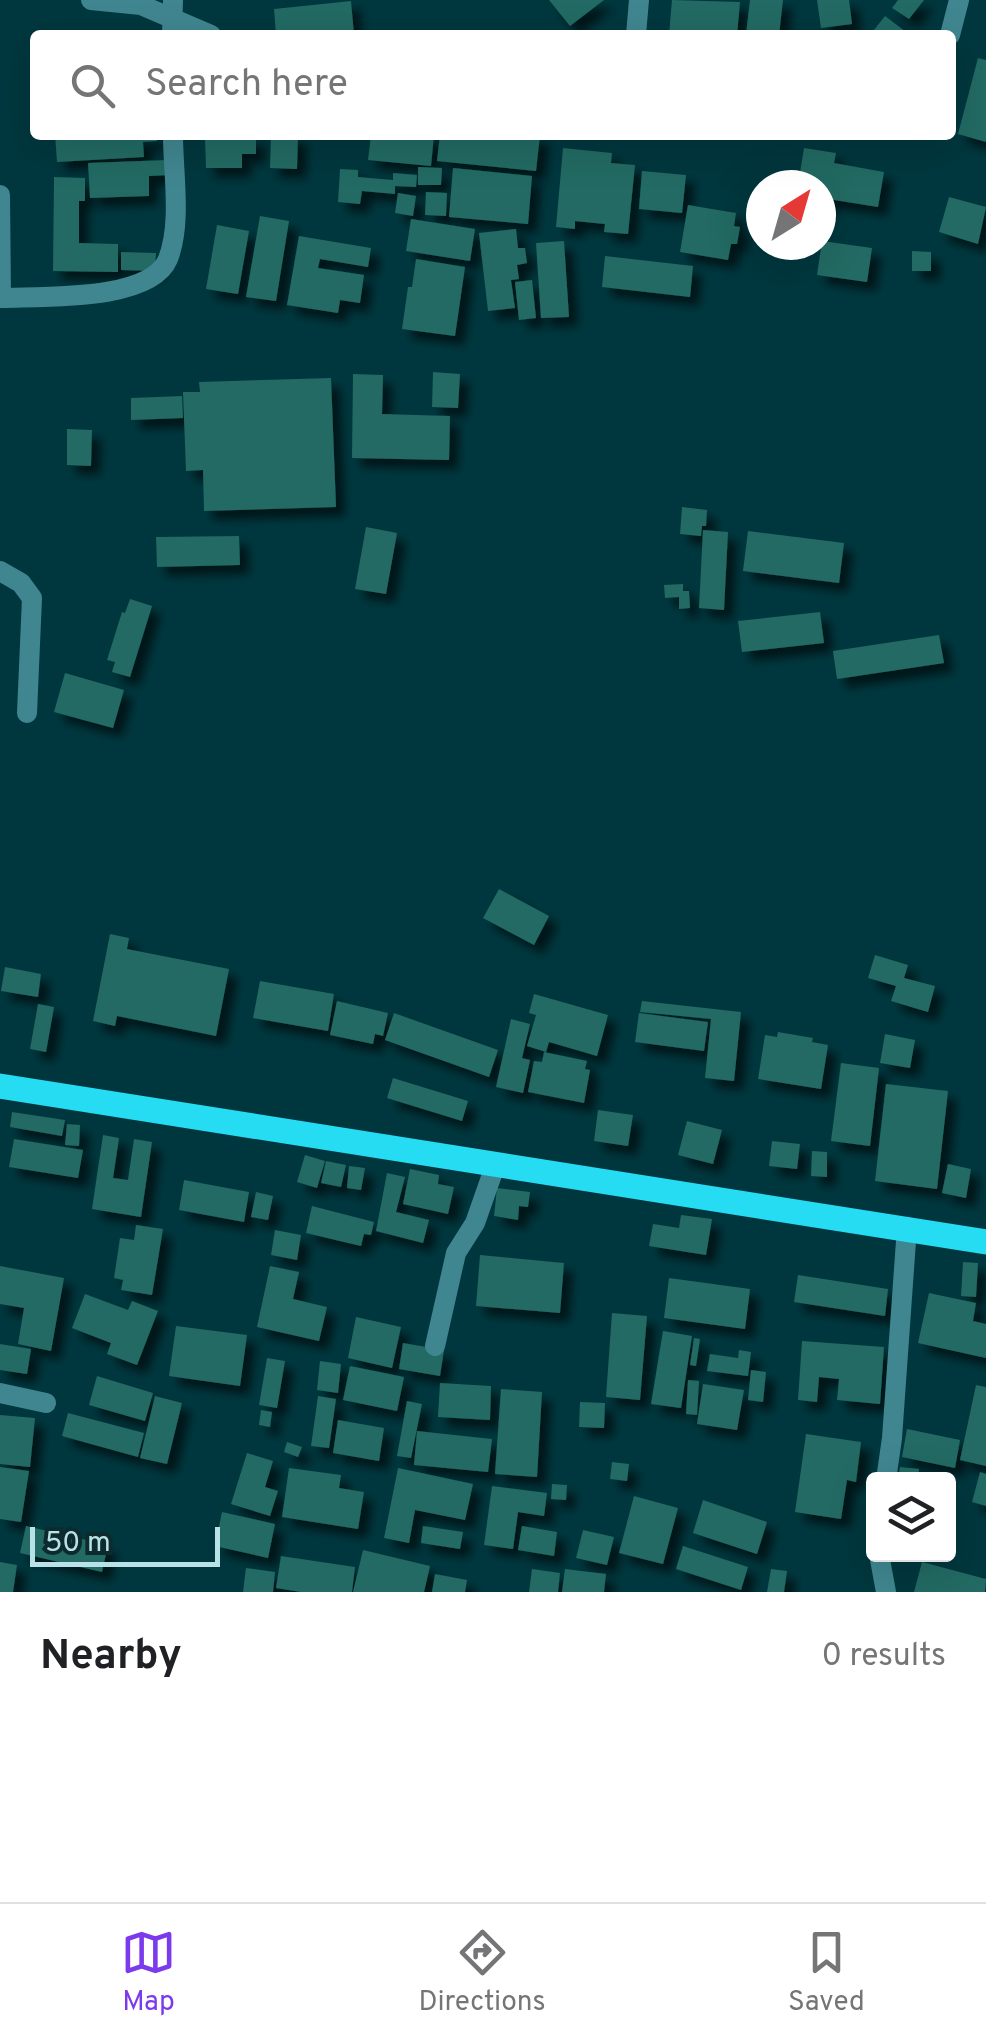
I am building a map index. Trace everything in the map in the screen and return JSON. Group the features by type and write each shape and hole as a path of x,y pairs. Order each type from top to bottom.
{"main road":[{"path":"0,1086 495,1166 906,1226 986,1242"}],"street":[{"path":"91,0 141,6 200,30"},
{"path":"636,30 639,0"},
{"path":"951,30 959,0"},
{"path":"0,196 1,298 129,290 156,276 167,262 174,233 173,140"},
{"path":"0,571 21,583 32,598 27,713"},
{"path":"435,1346 456,1253 475,1223 495,1166"},
{"path":"887,1472 906,1226"},
{"path":"0,1393 46,1403"},
{"path":"880,1562 886,1592"}],"building":[{"path":"549,0 604,0 570,26"},
{"path":"672,0 740,2 737,30 669,30"},
{"path":"750,0 783,0 780,30 747,30"},
{"path":"817,0 849,0 852,24 821,28"},
{"path":"898,0 924,0 909,19 892,8"},
{"path":"351,1 354,30 276,30 274,9"},
{"path":"885,16 903,30 874,30"},
{"path":"978,58 986,60 986,142 958,134"},
{"path":"55,140 157,140 143,142 144,157 57,162"},
{"path":"205,140 256,140 256,154 242,154 242,168 206,168"},
{"path":"271,140 298,140 297,169 270,168"},
{"path":"370,140 434,140 431,166 368,160"},
{"path":"439,140 539,140 536,171 437,161"},
{"path":"563,148 612,153 611,163 635,165 628,234 604,232 605,224 575,221 575,229 556,227"},
{"path":"804,148 836,153 834,163 884,172 878,207 836,200 836,170 800,170"},
{"path":"168,160 169,175 149,176 149,196 90,198 88,163"},
{"path":"418,167 442,168 441,185 418,185"},
{"path":"453,168 532,176 528,224 449,217"},
{"path":"340,169 358,170 358,177 393,180 393,173 417,175 416,187 395,186 395,194 362,191 360,204 338,202"},
{"path":"642,171 686,175 682,213 639,209"},
{"path":"54,177 85,178 85,201 79,201 79,243 118,244 118,272 53,271"},
{"path":"426,192 447,193 446,216 425,215"},
{"path":"398,193 416,196 413,216 395,213"},
{"path":"949,197 986,207 978,244 939,232"},
{"path":"688,205 736,213 734,226 740,227 728,260 680,252"},
{"path":"260,216 289,221 276,301 246,297"},
{"path":"411,219 475,229 470,261 406,251"},
{"path":"217,225 249,231 238,294 206,289"},
{"path":"516,229 518,248 525,248 527,263 517,265 519,279 511,280 515,308 488,311 479,233"},
{"path":"299,236 371,248 368,267 320,259 318,268 364,275 360,303 340,300 338,313 287,305"},
{"path":"564,241 569,317 541,318 536,243"},
{"path":"836,243 872,248 867,282 817,275 819,260 836,260"},
{"path":"912,251 931,252 931,271 912,271"},
{"path":"121,252 156,253 155,271 121,270"},
{"path":"605,256 693,266 690,297 602,287"},
{"path":"416,259 465,267 455,336 402,329"},
{"path":"532,280 536,318 519,320 515,282"},
{"path":"433,372 460,374 458,408 432,407"},
{"path":"353,374 383,375 382,414 450,416 449,460 352,458"},
{"path":"331,378 336,507 204,511 203,470 186,471 183,392 200,392 199,382"},
{"path":"182,396 183,418 131,420 131,398"},
{"path":"67,429 92,430 91,466 67,465"},
{"path":"682,507 707,510 701,536 680,534"},
{"path":"366,527 397,533 386,594 355,589"},
{"path":"703,530 728,532 724,610 699,608"},
{"path":"748,531 844,543 839,583 743,571"},
{"path":"239,536 240,565 157,567 156,537"},
{"path":"683,584 683,591 689,591 690,608 679,609 679,597 665,598 664,585"},
{"path":"130,599 152,606 130,677 112,672 115,662 107,660"},
{"path":"820,612 824,643 742,652 738,621"},
{"path":"939,635 944,663 837,679 833,651"},
{"path":"65,673 124,690 113,728 54,712"},
{"path":"499,889 549,916 534,945 483,918"},
{"path":"110,934 129,938 127,949 229,969 216,1036 117,1016 115,1026 93,1021"},
{"path":"875,955 908,965 904,978 935,986 928,1012 891,1001 896,986 868,978"},
{"path":"5,967 41,974 38,997 1,991"},
{"path":"260,981 334,994 328,1031 253,1018"},
{"path":"534,994 608,1015 597,1056 549,1042 546,1052 527,1046 536,1015 529,1013"},
{"path":"337,1001 388,1013 383,1036 375,1034 373,1044 330,1035"},
{"path":"642,1001 741,1012 734,1081 705,1078 711,1019 640,1012"},
{"path":"38,1004 54,1007 46,1052 30,1049"},
{"path":"394,1013 498,1050 489,1077 385,1040"},
{"path":"639,1013 708,1022 704,1051 635,1042"},
{"path":"511,1019 530,1024 522,1058 530,1060 523,1093 496,1087"},
{"path":"778,1032 813,1038 812,1042 828,1045 821,1089 758,1079 765,1035 777,1037"},
{"path":"885,1034 915,1040 910,1068 880,1063"},
{"path":"544,1052 587,1061 585,1069 590,1070 584,1103 528,1092 534,1061 542,1062"},
{"path":"841,1063 879,1068 870,1146 831,1141"},
{"path":"393,1078 468,1101 462,1121 387,1098"},
{"path":"886,1084 948,1091 937,1189 875,1181"},
{"path":"598,1110 633,1115 628,1146 594,1141"},
{"path":"12,1112 65,1120 62,1136 10,1127"},
{"path":"687,1121 722,1130 713,1164 678,1155"},
{"path":"67,1124 80,1125 79,1146 65,1145"},
{"path":"103,1135 119,1138 113,1178 128,1180 134,1139 152,1142 141,1217 92,1209"},
{"path":"14,1139 83,1150 78,1178 9,1167"},
{"path":"772,1141 800,1144 797,1169 769,1166"},
{"path":"812,1151 827,1152 827,1177 811,1176"},
{"path":"305,1155 325,1161 317,1188 297,1182"},
{"path":"326,1161 346,1165 341,1187 321,1183"},
{"path":"948,1164 971,1169 966,1198 942,1193"},
{"path":"349,1166 365,1168 361,1190 347,1188"},
{"path":"410,1169 439,1175 438,1184 454,1187 448,1214 403,1204"},
{"path":"387,1173 405,1177 396,1212 429,1220 423,1243 376,1231"},
{"path":"184,1180 249,1192 244,1222 179,1210"},
{"path":"497,1188 530,1192 528,1207 519,1206 518,1220 494,1216"},
{"path":"256,1192 273,1196 268,1220 251,1217"},
{"path":"312,1206 374,1222 371,1235 364,1234 361,1246 306,1233"},
{"path":"681,1215 712,1219 706,1255 649,1246 653,1224 679,1228"},
{"path":"136,1225 163,1229 152,1295 121,1290 123,1280 114,1278 120,1238 134,1240"},
{"path":"275,1230 301,1235 297,1260 271,1255"},
{"path":"480,1255 564,1263 560,1313 476,1306"},
{"path":"963,1262 978,1263 976,1297 961,1296"},
{"path":"0,1266 64,1278 51,1351 18,1344 24,1308 0,1304"},
{"path":"270,1266 299,1272 293,1299 327,1307 319,1341 257,1327"},
{"path":"798,1275 888,1289 885,1316 794,1302"},
{"path":"669,1278 750,1289 745,1329 664,1318"},
{"path":"929,1293 976,1303 973,1321 986,1324 986,1358 918,1343"},
{"path":"85,1294 128,1310 132,1301 158,1311 137,1365 107,1354 111,1343 72,1328"},
{"path":"612,1313 647,1316 640,1400 606,1397"},
{"path":"356,1317 401,1327 392,1368 348,1358"},
{"path":"176,1326 247,1335 240,1386 169,1376"},
{"path":"663,1331 692,1336 681,1408 651,1404"},
{"path":"694,1338 700,1339 696,1366 690,1365"},
{"path":"802,1341 884,1347 880,1404 837,1400 839,1379 819,1377 817,1402 798,1400"},
{"path":"403,1343 444,1350 440,1376 399,1369"},
{"path":"0,1344 31,1349 27,1374 0,1370"},
{"path":"739,1350 751,1352 748,1376 707,1371 710,1354 738,1358"},
{"path":"267,1358 285,1361 277,1408 259,1405"},
{"path":"320,1361 341,1364 338,1393 317,1390"},
{"path":"350,1366 404,1377 397,1411 343,1400"},
{"path":"751,1370 766,1372 763,1402 748,1400"},
{"path":"97,1376 153,1393 145,1421 89,1405"},
{"path":"688,1380 699,1381 697,1415 686,1414"},
{"path":"440,1383 491,1386 490,1420 438,1417"},
{"path":"703,1384 744,1390 737,1430 697,1424"},
{"path":"976,1385 986,1387 986,1466 960,1460"},
{"path":"501,1389 542,1392 537,1477 495,1474"},
{"path":"155,1396 182,1403 167,1464 140,1458"},
{"path":"318,1396 336,1399 329,1448 311,1446"},
{"path":"407,1401 422,1404 411,1458 397,1456"},
{"path":"580,1402 605,1403 604,1428 579,1427"},
{"path":"261,1410 272,1412 270,1427 259,1425"},
{"path":"68,1413 144,1433 138,1457 62,1436"},
{"path":"0,1415 35,1418 30,1467 0,1464"},
{"path":"338,1420 384,1428 379,1461 333,1453"},
{"path":"907,1429 960,1440 955,1468 902,1457"},
{"path":"417,1431 492,1439 488,1472 414,1465"},
{"path":"806,1434 861,1442 856,1482 847,1480 841,1519 795,1512"},
{"path":"287,1442 302,1447 298,1457 284,1452"},
{"path":"247,1453 273,1461 265,1487 278,1491 270,1516 231,1504"},
{"path":"612,1462 629,1464 627,1481 610,1479"},
{"path":"0,1467 29,1471 21,1522 0,1519"},
{"path":"900,1467 919,1469 919,1472 899,1472"},
{"path":"289,1468 341,1475 339,1488 364,1492 358,1529 282,1517"},
{"path":"398,1468 473,1484 465,1520 415,1510 409,1543 384,1538"},
{"path":"980,1472 986,1474 986,1506 972,1502"},
{"path":"552,1484 567,1485 566,1500 551,1499"},
{"path":"492,1486 547,1493 544,1516 518,1512 513,1549 484,1545"},
{"path":"634,1496 678,1508 663,1564 619,1553"},
{"path":"703,1500 767,1522 757,1554 693,1533"},
{"path":"222,1512 275,1524 268,1558 215,1546"},
{"path":"26,1526 108,1545 102,1572 20,1553"},
{"path":"423,1526 463,1532 460,1549 421,1543"},
{"path":"522,1526 557,1532 554,1556 518,1550"},
{"path":"583,1530 614,1537 607,1565 576,1558"},
{"path":"683,1546 748,1567 741,1590 676,1569"},
{"path":"363,1550 430,1566 424,1592 353,1592"},
{"path":"281,1556 355,1567 352,1592 276,1588"},
{"path":"0,1562 17,1565 13,1592 0,1592"},
{"path":"922,1562 986,1579 985,1592 914,1592"},
{"path":"246,1568 275,1572 273,1592 243,1592"},
{"path":"532,1569 560,1573 558,1592 529,1592"},
{"path":"565,1569 606,1574 604,1592 562,1592"},
{"path":"771,1569 787,1571 784,1592 767,1592"},
{"path":"435,1574 467,1580 465,1592 432,1592"}]}
